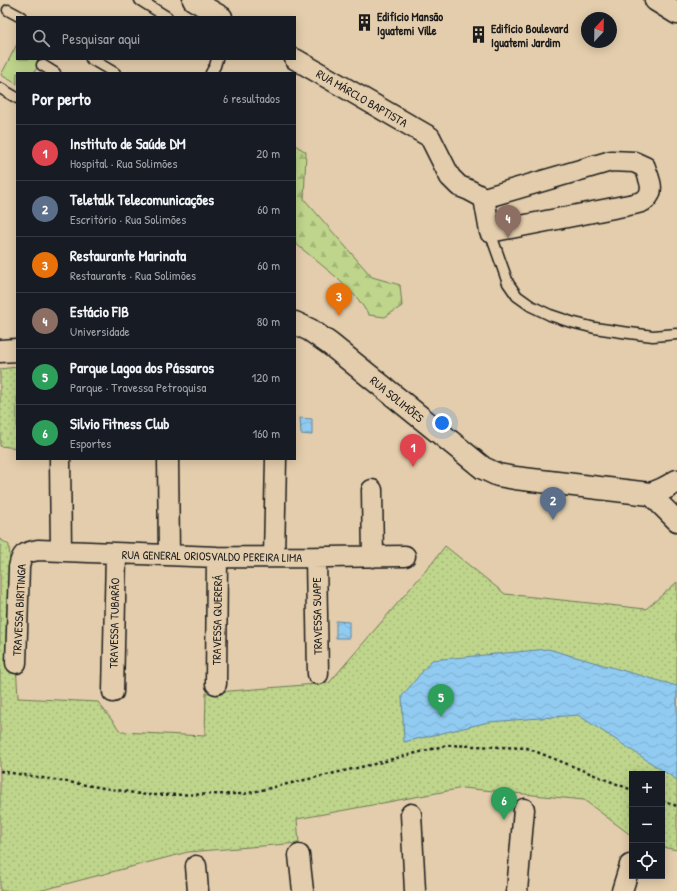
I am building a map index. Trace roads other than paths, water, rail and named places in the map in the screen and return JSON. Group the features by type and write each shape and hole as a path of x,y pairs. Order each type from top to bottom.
{"street":[{"path":"192,0 220,16"},
{"path":"656,0 677,13"},
{"name":"RUA MÁRCLO BAPTISTA","path":"296,60 430,137 450,177 459,186 484,198"},
{"path":"611,162 634,162 645,167 651,184 651,192 646,200 634,204 490,232 484,198 611,162"},
{"name":"RUA SOLIMÕES","path":"296,323 310,330 330,344 483,468 498,475 514,478 650,494"},
{"path":"0,351 16,350"},
{"path":"60,460 61,551"},
{"path":"168,460 169,556"},
{"path":"274,557 276,460"},
{"path":"650,494 659,492 677,481"},
{"path":"372,490 373,557"},
{"path":"650,494 677,522"},
{"name":"RUA GENERAL ORIOSVALDO PEREIRA LIMA","path":"21,557 38,550 217,557 316,558 405,556"},
{"name":"TRAVESSA TUBARÃO","path":"113,692 116,554"},
{"name":"TRAVESSA BIRITINGA","path":"16,663 18,584 21,557"},
{"name":"TRAVESSA QUERERÁ","path":"216,684 217,557"},
{"name":"TRAVESSA SUAPE","path":"316,558 318,674"},
{"path":"517,891 524,809"},
{"path":"411,814 415,891"},
{"path":"299,855 304,891"},
{"path":"196,866 198,891"},
{"path":"622,891 629,868"}],"lane":[{"path":"140,0 165,16"},
{"path":"8,10 19,16"},
{"path":"93,60 113,72"},
{"path":"212,72 217,60"},
{"path":"42,65 53,72"},
{"path":"0,88 16,97"},
{"path":"490,232 508,283 517,296 531,306 550,315 595,328 653,336 677,334"}],"water":[{"path":"300,418 312,419 312,435 301,434"},
{"path":"336,621 349,622 349,638 336,638"},
{"path":"548,649 677,686 677,780 578,715 489,722 404,742 402,696 432,660"}],"place":[{"name":"Edifício Mansão Iguatemi Ville","path":"364,23"},
{"name":"Edifício Boulevard Iguatemi Jardim","path":"478,35"},
{"name":"Estácio FIB","path":"508,238"},
{"name":"Restaurante Marinata","path":"339,316"},
{"name":"Instituto de Saúde DM","path":"413,467"},
{"name":"Teletalk Telecomunicações","path":"553,520"},
{"name":"Parque Lagoa dos Pássaros","path":"441,717"},
{"name":"Silvio Fitness Club","path":"504,820"}]}
